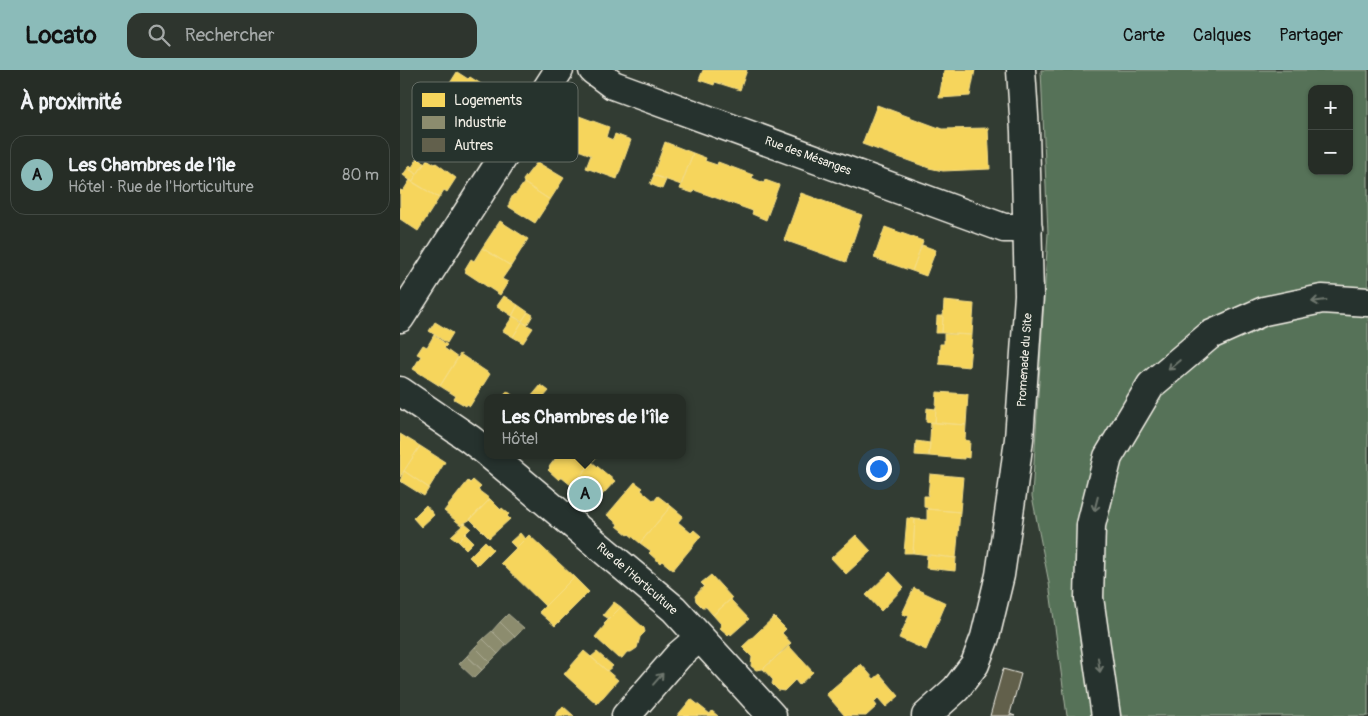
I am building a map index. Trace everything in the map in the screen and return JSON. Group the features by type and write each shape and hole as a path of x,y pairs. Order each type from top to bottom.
{"main road":[{"path":"551,82 559,70 574,75 585,70"},
{"name":"Rue des Mésanges","path":"593,70 613,85 995,225 1004,228 1028,228"},
{"name":"Promenade du Site","path":"926,716 956,689 975,664 985,638 1000,575 1019,439 1029,295 1021,70"},
{"path":"400,318 500,162"},
{"path":"1106,716 1089,598 1091,525 1108,457 1151,385 1210,335 1264,311 1322,299 1368,302"},
{"name":"Rue de l'Horticulture","path":"400,391 470,438 484,450"},
{"name":"Rue de l'Horticulture","path":"495,459 674,609 772,716"},
{"path":"626,716 679,655 699,638"}],"green space":[{"path":"1041,70 1368,70 1368,716 1067,716 1049,583 1032,496 1048,233"}],"building: Logements":[{"path":"703,70 747,70 740,90 715,82 714,85 699,80"},
{"path":"944,70 975,70 970,96 939,98"},
{"path":"457,72 468,79 470,77 478,82 451,82"},
{"path":"877,105 942,129 988,128 990,169 943,171 929,168 862,144"},
{"path":"579,116 609,127 606,137 613,140 615,134 631,140 617,179 586,168 591,155 578,150"},
{"path":"665,142 693,153 681,185 653,175"},
{"path":"693,153 706,158 705,161 717,165 718,162 753,175 752,178 764,183 765,180 779,185 766,220 752,214 753,211 694,190 693,193 680,189"},
{"path":"415,162 425,163 417,174 410,170"},
{"path":"425,162 436,163 456,178 447,192 444,190 439,198 412,182"},
{"path":"537,162 564,178 550,200 524,183 523,180"},
{"path":"410,165 412,167 410,170 417,174 412,182 403,175"},
{"path":"654,175 666,180 662,189 650,184"},
{"path":"410,180 439,198 418,231 400,219 400,190 403,191"},
{"path":"524,183 550,200 535,223 509,207 513,195 516,194"},
{"path":"801,193 862,215 846,262 784,240"},
{"path":"500,221 528,239 511,266 482,248"},
{"path":"885,227 923,241 912,271 874,258"},
{"path":"922,245 936,250 926,276 912,271"},
{"path":"482,248 511,266 502,279 508,282 500,295 465,272 471,259 474,261"},
{"path":"504,296 518,305 512,316 497,306"},
{"path":"944,301 974,304 972,335 942,333"},
{"path":"518,305 528,312 522,321 512,316"},
{"path":"528,312 533,315 527,325 522,321"},
{"path":"513,316 522,322 513,337 503,331"},
{"path":"937,316 943,316 942,333 936,333"},
{"path":"435,322 453,333 447,343 429,331"},
{"path":"522,322 533,328 523,343 513,337"},
{"path":"944,334 972,335 969,367 939,364 940,344 944,344"},
{"path":"434,335 447,345 444,348 458,358 440,386 413,369 421,356 417,354 423,345 427,347"},
{"path":"460,354 490,374 470,406 467,404 466,406 454,399 456,396 440,386"},
{"path":"541,385 549,391 546,394 533,394"},
{"path":"937,392 968,394 966,425 935,423"},
{"path":"927,408 936,409 935,423 926,422"},
{"path":"931,422 966,425 965,440 970,441 969,458 929,456"},
{"path":"400,434 420,446 400,477"},
{"path":"916,441 930,443 929,456 915,455"},
{"path":"420,446 445,462 429,488 404,471"},
{"path":"555,459 595,459 572,486 561,477 559,480 548,470"},
{"path":"592,462 615,481 594,504 572,486"},
{"path":"404,471 429,488 424,496 400,481"},
{"path":"930,474 963,477 960,512 927,509 924,507 924,496 928,496"},
{"path":"473,480 481,487 478,490 490,499 471,519 461,525 444,511 468,481 470,483"},
{"path":"635,482 654,501 658,496 671,506 640,543 617,526 618,524 607,515"},
{"path":"490,499 501,510 502,508 509,514 507,516 510,519 489,538 470,519"},
{"path":"426,505 434,515 421,527 413,518"},
{"path":"671,506 683,516 678,522 691,533 694,530 701,536 673,570 662,561 660,563 649,553 651,551 640,543"},
{"path":"927,509 960,512 956,558 913,553 915,519 927,520"},
{"path":"907,518 915,519 913,553 904,553"},
{"path":"465,523 471,528 458,541 451,536"},
{"path":"520,533 525,539 516,548 510,542"},
{"path":"465,534 473,542 466,549 458,541"},
{"path":"529,535 574,577 545,606 501,563"},
{"path":"856,535 871,551 846,574 831,558"},
{"path":"485,541 493,549 477,565 469,557"},
{"path":"927,555 956,558 955,571 926,568"},
{"path":"890,572 904,587 881,611 866,595"},
{"path":"711,575 732,598 713,615 706,607 702,607 696,601 695,596 704,586 701,583"},
{"path":"574,577 589,592 555,626 539,612"},
{"path":"914,588 946,603 926,650 899,638 909,616 902,614"},
{"path":"732,598 731,600 749,619 731,635 730,633 728,635 720,628 721,624 713,615"},
{"path":"614,602 621,607 609,619 603,615"},
{"path":"621,607 644,628 645,632 640,637 637,648 627,652 622,658 618,658 595,637 604,624"},
{"path":"774,617 786,629 782,633 791,643 763,669 756,670 751,666 752,657 742,647"},
{"path":"789,646 813,672 799,685 795,680 784,691 778,690 772,684 773,680 763,669"},
{"path":"584,651 618,680 597,704 564,674"},
{"path":"597,652 613,666 607,671 591,657"},
{"path":"861,664 874,679 880,674 899,696 886,707 878,698 874,702 877,706 866,716 845,716 826,694"},
{"path":"691,699 710,714 712,711 718,716 677,716"},
{"path":"563,706 574,716 555,716"}],"building: Industrie":[{"path":"508,614 524,628 515,637 500,622"},
{"path":"500,622 515,637 506,645 492,631"},
{"path":"492,631 506,645 498,654 483,639"},
{"path":"483,639 498,654 490,662 475,647"},
{"path":"475,647 490,662 482,670 467,656"},
{"path":"467,656 482,670 474,678 459,664"}],"building: Autres":[{"path":"1003,669 1021,674 1010,714 1015,716 990,716"}],"place":[{"name":"Les Chambres de l'île","path":"585,494"}]}
